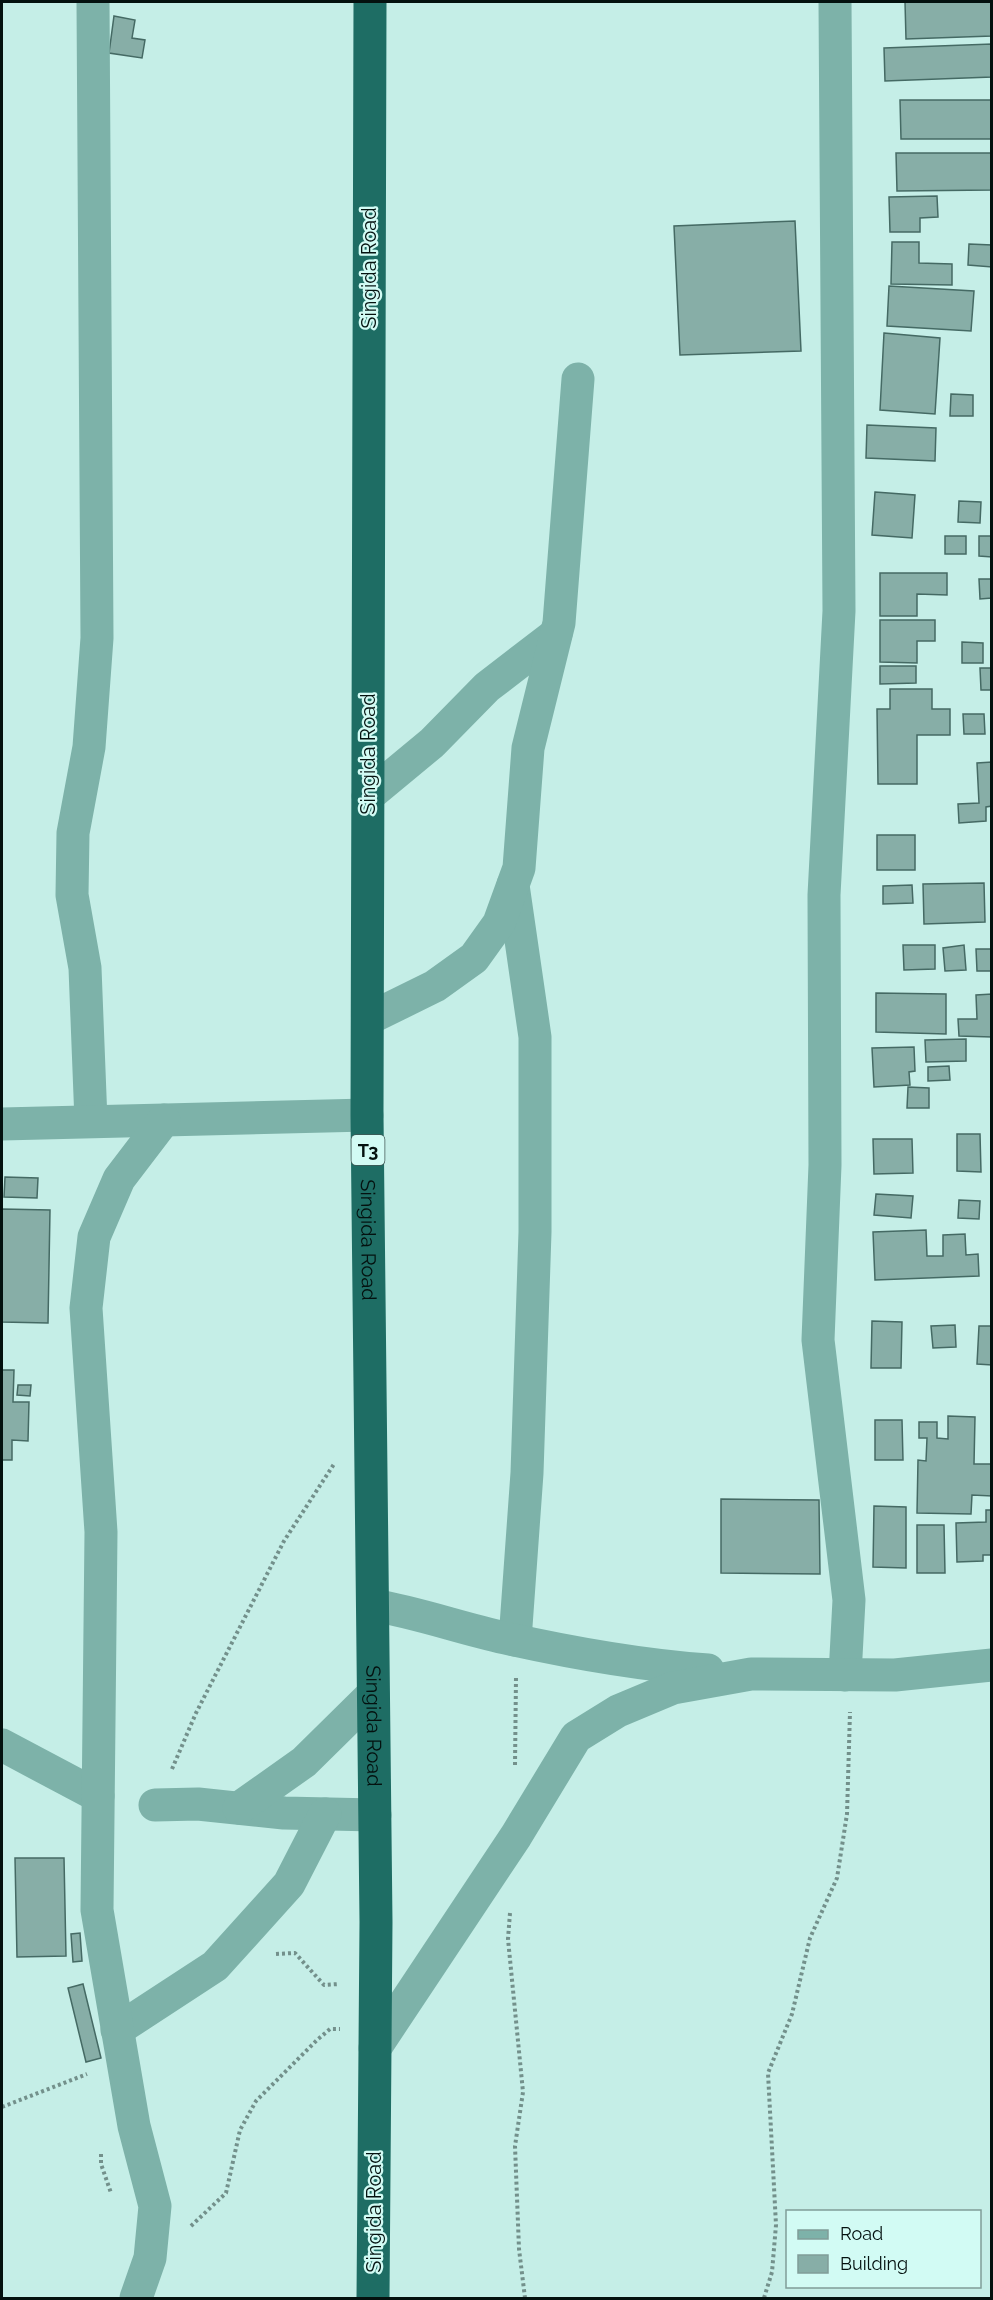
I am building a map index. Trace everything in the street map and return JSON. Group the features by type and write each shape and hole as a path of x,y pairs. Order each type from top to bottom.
{"highway":[{"name":"Singida Road","path":"370,2 367,1115 375,1815 373,2298"}],"street":[{"path":"91,1121 85,968 72,895 73,833 89,747 97,638 93,2"},
{"path":"835,2 839,611 824,895 825,1165 818,1340 849,1600 845,1675"},
{"path":"368,1019 435,986 474,958 499,923 519,868 528,748 559,623 579,379"},
{"path":"368,796 432,743 487,687 556,634"},
{"path":"513,885 535,1037 535,1232 528,1461 515,1640"},
{"path":"2,1124 367,1115"},
{"path":"136,2298 150,2258 155,2206 119,2045 97,1910 101,1532 86,1308 94,1237 119,1179 164,1120"},
{"path":"373,1605 424,1614 515,1640 655,1666 751,1674 895,1675 992,1665"},
{"path":"375,2038 510,1846 576,1737 618,1711 673,1688 751,1674"},
{"path":"240,1808 304,1762 373,1694"},
{"path":"2,1745 98,1796"},
{"path":"155,1805 198,1804 325,1814 375,1815"},
{"path":"119,2045 215,1966 289,1884 325,1814"}],"path":[{"path":"155,1805 196,1713 284,1541 339,1455"},
{"path":"514,1775 515,1640"},
{"path":"764,2298 772,2272 776,2225 768,2073 792,2014 810,1938 837,1878 847,1814 851,1720 845,1675"},
{"path":"511,1905 508,1940 523,2092 515,2146 525,2298"},
{"path":"224,1956 295,1953 324,1985 375,1982"},
{"path":"150,2258 198,2220 226,2193 240,2130 264,2094 330,2029 375,2038"},
{"path":"2,2107 119,2045"}],"building":[{"path":"905,2 992,2 992,36 906,39"},
{"path":"114,16 135,20 132,38 145,40 142,58 109,53"},
{"path":"992,44 992,77 885,81 884,48"},
{"path":"900,100 991,100 991,139 901,139"},
{"path":"896,153 992,153 992,190 897,191"},
{"path":"937,196 938,217 920,218 920,232 890,232 889,197"},
{"path":"795,221 801,351 680,355 674,226"},
{"path":"892,242 919,242 919,263 952,264 952,285 891,284"},
{"path":"969,244 992,245 992,267 968,265"},
{"path":"889,286 974,291 971,331 887,326"},
{"path":"884,333 940,338 935,414 880,410"},
{"path":"951,394 973,395 973,416 950,416"},
{"path":"867,425 936,428 935,461 866,458"},
{"path":"875,492 915,495 912,538 872,535"},
{"path":"959,501 981,502 980,523 958,522"},
{"path":"945,536 966,536 966,554 945,554"},
{"path":"979,536 992,536 992,557 979,556"},
{"path":"880,573 947,573 947,595 917,594 917,616 880,616"},
{"path":"979,579 992,579 992,598 980,599"},
{"path":"880,620 935,620 935,641 917,641 917,663 880,662"},
{"path":"962,642 983,643 983,663 962,663"},
{"path":"880,666 916,666 916,683 880,684"},
{"path":"980,668 992,668 992,690 981,690"},
{"path":"890,689 932,689 932,709 950,709 950,735 917,735 917,784 878,784 877,709 890,709"},
{"path":"963,714 984,714 985,734 964,734"},
{"path":"992,762 992,806 986,807 986,821 959,823 958,804 979,803 977,763"},
{"path":"877,835 915,835 915,870 877,870"},
{"path":"984,883 985,922 924,924 923,884"},
{"path":"912,885 913,903 883,904 883,886"},
{"path":"903,945 935,945 935,969 904,970"},
{"path":"964,945 966,970 945,971 943,948"},
{"path":"976,949 992,949 992,971 977,971"},
{"path":"876,993 946,994 946,1034 876,1032"},
{"path":"992,994 992,1037 959,1036 958,1019 977,1019 976,995"},
{"path":"966,1039 966,1061 926,1062 925,1040"},
{"path":"914,1047 915,1071 909,1072 910,1085 874,1087 872,1048"},
{"path":"949,1066 950,1080 928,1081 928,1067"},
{"path":"908,1087 929,1088 929,1108 907,1108"},
{"path":"957,1134 980,1134 981,1172 957,1171"},
{"path":"873,1139 912,1139 913,1173 874,1174"},
{"path":"5,1177 38,1178 37,1198 4,1197"},
{"path":"876,1194 913,1196 911,1218 874,1215"},
{"path":"959,1200 980,1201 979,1219 958,1218"},
{"path":"2,1209 50,1210 48,1323 2,1322"},
{"path":"926,1230 927,1256 943,1256 943,1235 965,1234 966,1255 978,1254 979,1276 875,1280 873,1232"},
{"path":"872,1321 902,1322 901,1368 871,1368"},
{"path":"955,1325 956,1347 933,1348 931,1326"},
{"path":"979,1326 992,1326 992,1365 977,1364"},
{"path":"2,1370 14,1370 13,1402 29,1402 28,1441 12,1440 12,1460 2,1460"},
{"path":"18,1385 31,1385 30,1396 17,1395"},
{"path":"948,1416 975,1417 974,1464 992,1464 992,1496 972,1495 971,1514 917,1513 918,1460 926,1461 927,1438 919,1438 919,1422 937,1422 937,1438 948,1439"},
{"path":"875,1420 902,1420 903,1460 875,1460"},
{"path":"721,1499 819,1500 820,1574 721,1573"},
{"path":"874,1506 906,1507 906,1568 873,1567"},
{"path":"986,1510 992,1510 992,1555 983,1555 983,1561 957,1562 956,1523 986,1522"},
{"path":"917,1525 944,1525 945,1573 917,1573"},
{"path":"15,1858 64,1858 66,1956 17,1957"},
{"path":"80,1933 82,1961 73,1962 71,1934"},
{"path":"83,1984 101,2058 86,2062 68,1988"}]}
